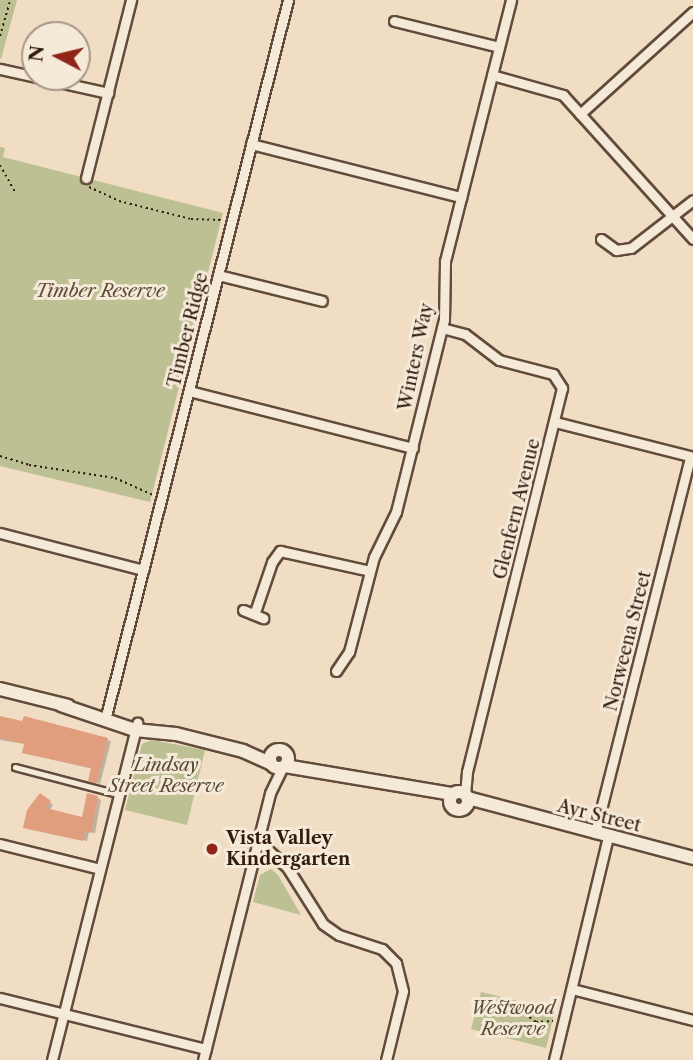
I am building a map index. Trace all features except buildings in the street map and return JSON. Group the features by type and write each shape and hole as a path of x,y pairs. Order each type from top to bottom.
{"street":[{"path":"85,182 131,0"},
{"name":"Timber Ridge","path":"106,715 288,0"},
{"name":"Winters Way","path":"336,671 349,652 370,571 394,519 413,448 443,328 443,268 510,0"},
{"path":"580,114 693,12"},
{"path":"394,21 499,47"},
{"path":"0,69 106,97"},
{"path":"492,75 557,92 693,239"},
{"path":"251,144 461,197"},
{"path":"601,239 612,248 625,250 674,217 693,200"},
{"path":"218,275 322,301"},
{"name":"Glenfern Avenue","path":"443,328 465,334 499,360 556,377 562,388 459,799"},
{"path":"189,391 413,448"},
{"path":"555,422 692,457"},
{"name":"Norweena Street","path":"554,1060 602,871 606,836 692,457"},
{"path":"0,533 143,570"},
{"path":"243,610 259,615 272,562 280,551 370,571"},
{"name":"Ayr Street","path":"0,689 106,715 135,727 176,734 278,762 417,789 693,858"},
{"path":"52,1060 135,727"},
{"path":"203,1060 278,762"},
{"path":"258,841 287,867 323,925 339,935 382,949 396,963 403,991 386,1060"},
{"path":"0,844 100,869"},
{"path":"572,989 693,1020"},
{"path":"0,998 206,1049"}],"lane":[{"path":"15,767 118,794"}],"path":[{"path":"0,36 10,0"},
{"path":"0,165 15,192"},
{"path":"85,182 118,201 191,219 222,220"},
{"path":"0,456 115,478 153,495"},
{"path":"506,1011 525,1014 536,1022"},
{"path":"527,1030 536,1022 554,1021"}],"green space":[{"path":"0,0 17,0 1,59 0,58"},
{"name":"Timber Reserve","path":"0,147 5,148 3,157 223,213 150,502 0,466"},
{"name":"Lindsay Street Reserve","path":"152,740 205,750 187,825 125,810 142,744"},
{"path":"271,869 278,875 301,915 253,902 260,875"},
{"name":"Westwood Reserve","path":"481,992 555,1010 546,1048 471,1029"}],"place":[{"name":"Vista Valley Kindergarten","path":"212,849"}]}
